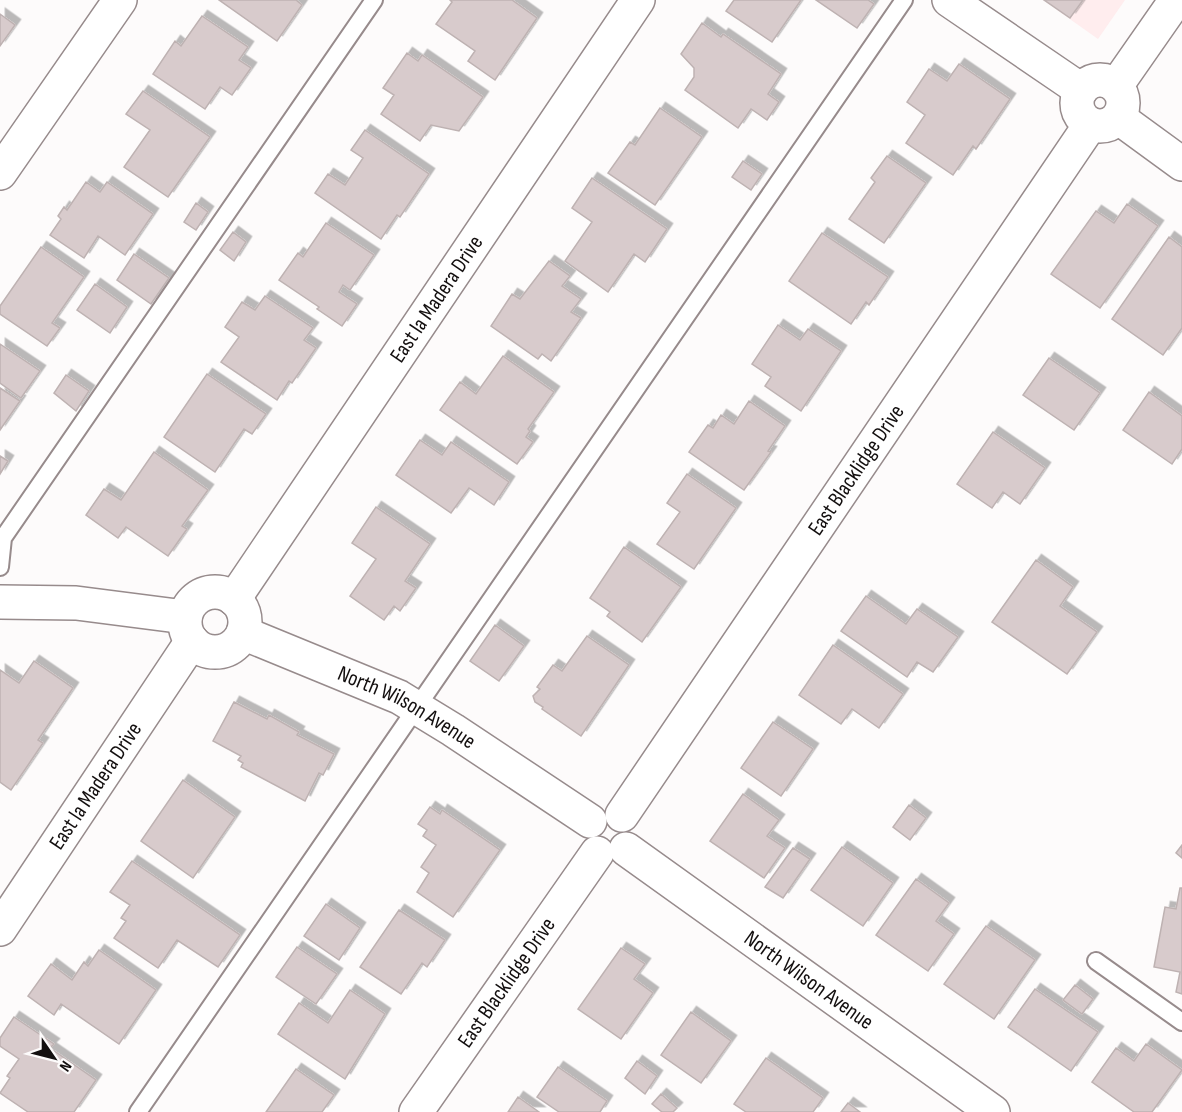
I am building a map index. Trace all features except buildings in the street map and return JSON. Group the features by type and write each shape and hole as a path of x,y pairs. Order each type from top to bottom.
{"street":[{"path":"0,173 120,0"},
{"name":"East la Madera Drive","path":"234,599 638,0"},
{"path":"949,0 1081,90"},
{"path":"1116,86 1176,0"},
{"path":"1105,121 1124,104 1123,97 1116,86 1108,81 1093,81 1081,90 1077,98 1079,114 1105,121 1182,164"},
{"name":"East Blacklidge Drive","path":"622,815 1105,121"},
{"path":"221,592 234,599 241,607 245,617 243,633 234,645 225,650 215,652 205,650 189,629 188,607 204,594 221,592"},
{"path":"0,602 76,603 189,629"},
{"name":"East la Madera Drive","path":"0,929 189,629"},
{"name":"North Wilson Avenue","path":"243,633 399,697 453,730 590,822"},
{"path":"613,811 622,815 631,825 631,840 611,851 589,845 586,831 597,814 613,811"},
{"name":"North Wilson Avenue","path":"611,851 993,1112"},
{"name":"East Blacklidge Drive","path":"416,1112 611,851"}],"lane":[{"path":"0,567 3,538 374,0"},
{"path":"138,1112 904,0"},
{"path":"1096,962 1182,1022"}],"shaded area":[{"path":"1043,0 1125,0 1098,39"}]}
